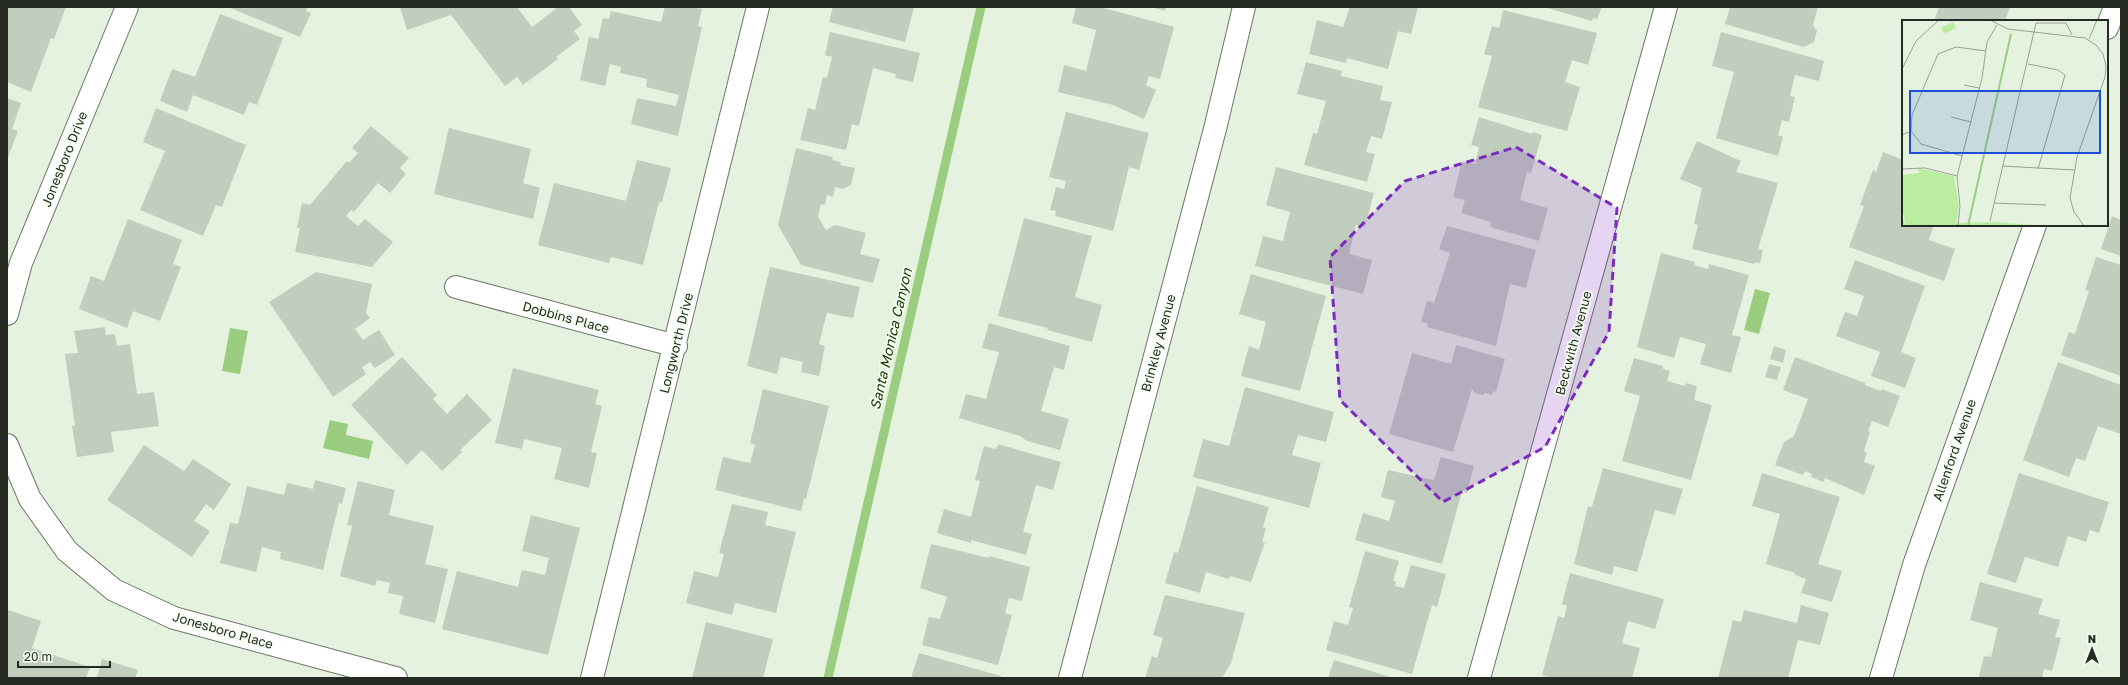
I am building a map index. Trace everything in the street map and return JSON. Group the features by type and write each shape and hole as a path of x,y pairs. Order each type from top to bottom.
{"street":[{"name":"Jonesboro Drive","path":"7,314 21,263 127,7"},
{"name":"Longworth Drive","path":"592,678 676,346 758,7"},
{"name":"Brinkley Avenue","path":"1070,678 1215,129 1244,7"},
{"name":"Beckwith Avenue","path":"1479,678 1666,7"},
{"path":"2108,25 2115,7"},
{"name":"Allenford Avenue","path":"1881,678 1914,565 2035,226"},
{"name":"Dobbins Place","path":"456,287 676,346"},
{"name":"Jonesboro Place","path":"7,445 30,498 66,551 114,590 174,618 396,678"}],"highlighted area":[{"path":"1516,147 1617,208 1609,332 1545,447 1443,502 1340,400 1330,257 1405,181"}],"shaded area":[{"path":"1755,289 1770,293 1759,334 1744,330"},
{"path":"230,328 248,331 240,374 222,371"},
{"path":"330,420 348,424 346,435 373,441 369,459 323,448"}],"building":[{"path":"7,7 66,7 54,39 51,38 31,92 7,82"},
{"path":"228,7 307,7 306,11 311,13 300,37"},
{"path":"400,7 517,7 532,27 558,7 569,7 582,25 574,31 580,39 556,57 558,59 523,85 517,77 505,86 451,15 407,30"},
{"path":"665,7 692,7 702,9 698,26 702,27 678,136 631,124 637,98 676,106 679,95 646,87 647,79 620,73 621,67 610,64 605,86 580,80 589,37 598,39 603,18 609,19 611,11 661,22"},
{"path":"833,7 914,7 905,42 829,22"},
{"path":"1076,7 1100,7 1174,27 1160,79 1149,76 1146,85 1156,90 1144,119 1113,105 1058,92 1064,65 1086,71 1096,30 1072,23"},
{"path":"1151,7 1166,7 1165,11"},
{"path":"1350,7 1418,7 1411,34 1398,31 1388,69 1347,58 1346,63 1309,54 1317,20 1343,27"},
{"path":"1544,7 1602,7 1597,19 1593,18 1592,21"},
{"path":"1730,7 1818,7 1813,25 1817,31 1814,42 1804,47 1725,24"},
{"path":"1939,7 2010,7 2005,20 1934,20"},
{"path":"1503,10 1597,33 1588,65 1572,60 1565,82 1580,87 1567,131 1478,107 1492,56 1484,54 1492,26 1499,28"},
{"path":"220,14 283,38 257,105 249,102 244,115 193,95 187,112 160,101 172,69 195,77"},
{"path":"830,32 920,53 913,82 895,78 896,74 873,68 859,126 852,124 846,150 800,140 808,108 815,110 823,77 827,78 832,57 825,55"},
{"path":"1721,32 1824,61 1819,81 1795,75 1790,96 1795,97 1789,122 1782,120 1778,135 1783,137 1778,156 1716,138 1734,72 1712,66"},
{"path":"1306,62 1342,71 1341,76 1383,86 1380,100 1392,102 1382,139 1371,136 1366,152 1375,154 1367,182 1304,165 1313,133 1317,134 1326,101 1297,94"},
{"path":"7,98 21,103 12,129 18,131 7,160"},
{"path":"156,108 246,145 222,207 216,205 203,236 140,210 165,151 143,142"},
{"path":"1066,112 1149,133 1139,170 1129,167 1113,231 1055,216 1056,211 1050,210 1056,187 1064,189 1066,181 1049,177"},
{"path":"1479,117 1532,134 1533,132 1542,135 1531,173 1527,172 1520,200 1548,208 1539,241 1490,227 1491,222 1461,213 1465,200 1453,197 1462,161 1475,164 1479,147 1471,145"},
{"path":"371,126 409,158 400,168 406,174 390,193 378,183 354,212 351,210 346,216 358,226 365,219 393,242 372,267 295,252 300,228 297,228 302,203 310,205 347,161 349,163 358,153 352,148"},
{"path":"449,128 531,149 523,183 540,188 533,219 434,194"},
{"path":"1697,141 1741,161 1736,172 1778,183 1758,249 1763,250 1760,263 1755,262 1755,264 1692,249 1698,225 1694,224 1702,188 1680,179"},
{"path":"796,148 833,157 832,160 841,162 840,165 855,168 851,185 843,189 835,187 833,197 827,195 825,205 821,204 818,217 826,230 835,225 866,233 860,254 880,259 873,283 801,265 778,225"},
{"path":"1883,152 1902,160 1902,226 1934,226 1929,240 1955,249 1944,281 1849,247 1864,206 1860,205 1873,170 1876,172"},
{"path":"637,160 671,168 662,202 659,202 643,265 611,257 609,263 538,245 554,183 626,201"},
{"path":"1276,167 1374,193 1365,227 1356,225 1349,254 1372,260 1363,294 1255,266 1263,236 1283,241 1290,212 1266,205"},
{"path":"2112,216 2121,220 2121,256 2101,249"},
{"path":"1024,218 1092,236 1075,297 1102,305 1092,342 1047,330 1048,328 998,316"},
{"path":"128,219 182,240 173,264 181,267 160,321 133,311 127,328 79,309 91,276 104,281"},
{"path":"1447,226 1536,250 1526,288 1510,284 1496,346 1427,327 1428,324 1421,322 1427,301 1434,303 1450,253 1439,249"},
{"path":"1661,253 1695,262 1694,265 1708,269 1709,264 1749,275 1732,335 1741,337 1731,373 1700,364 1706,344 1680,337 1674,358 1637,347"},
{"path":"2096,257 2121,265 2121,376 2061,355 2069,332 2075,334 2089,291 2085,290"},
{"path":"1855,260 1925,286 1901,352 1916,358 1905,388 1871,376 1880,352 1836,336 1845,312 1857,316 1864,296 1844,289"},
{"path":"770,267 860,287 853,318 827,313 819,344 825,346 819,376 801,372 803,362 781,357 777,374 747,366"},
{"path":"316,272 372,284 366,313 370,318 355,329 363,340 379,330 395,355 375,368 370,362 362,367 366,374 333,397 269,302"},
{"path":"1251,274 1326,296 1300,391 1241,376 1249,346 1259,350 1266,322 1239,314"},
{"path":"989,323 1070,346 1064,370 1054,367 1041,411 1069,419 1060,450 1027,441 1020,436 959,418 966,394 986,399 999,352 982,348"},
{"path":"105,327 106,335 115,334 117,346 130,344 137,394 154,392 159,426 111,432 114,452 77,457 72,426 75,426 65,354 78,353 74,331"},
{"path":"1456,345 1505,359 1496,392 1493,391 1492,395 1485,393 1483,395 1475,393 1472,389 1453,452 1389,434 1412,353 1451,364"},
{"path":"1774,346 1786,350 1783,363 1770,359"},
{"path":"402,357 437,395 433,399 447,414 467,394 492,420 460,450 462,452 442,471 422,450 407,465 351,405"},
{"path":"1795,357 1865,383 1865,385 1881,391 1882,389 1900,396 1888,427 1872,421 1868,431 1870,432 1864,451 1867,452 1864,462 1875,466 1864,495 1825,478 1824,482 1811,477 1812,474 1805,471 1803,475 1775,465 1784,442 1794,436 1808,399 1783,390"},
{"path":"1634,358 1663,366 1663,369 1670,371 1667,381 1685,386 1686,383 1697,386 1694,400 1712,405 1691,480 1622,461 1640,396 1624,391"},
{"path":"2058,362 2121,385 2121,434 2098,426 2085,461 2076,458 2069,477 2023,460"},
{"path":"1769,364 1781,367 1777,380 1765,377"},
{"path":"513,368 599,390 595,404 602,406 591,452 597,453 589,488 554,479 562,448 524,439 522,449 495,443"},
{"path":"1245,387 1334,412 1326,442 1298,435 1292,455 1321,463 1309,508 1193,477 1203,439 1229,446"},
{"path":"763,389 829,406 806,499 804,498 801,511 715,490 723,457 750,463 755,445 750,443"},
{"path":"998,444 1061,462 1053,490 1036,485 1023,532 1032,534 1026,555 971,540 971,543 937,533 944,509 971,517 980,481 975,480 984,446 996,449"},
{"path":"144,445 184,471 193,459 231,484 214,510 206,504 194,521 210,531 192,557 107,500"},
{"path":"1441,457 1474,466 1467,493 1462,491 1442,564 1355,540 1363,513 1389,521 1395,501 1381,497 1388,470 1434,480"},
{"path":"1603,468 1683,489 1675,515 1655,510 1637,572 1614,566 1612,575 1574,564 1588,506 1592,507"},
{"path":"1762,473 1840,497 1818,564 1842,571 1832,602 1801,593 1806,579 1795,575 1795,573 1766,564 1780,514 1752,506"},
{"path":"2019,473 2109,502 2099,533 2090,530 2086,542 2068,536 2058,567 2025,557 2016,583 1987,574"},
{"path":"315,480 346,488 342,504 339,503 323,570 280,559 281,552 262,547 256,572 220,563 230,523 238,524 247,486 284,495 287,483 313,489"},
{"path":"358,481 395,490 389,515 434,526 425,564 448,569 435,623 399,614 403,596 388,593 390,583 377,580 375,586 340,576 352,526 347,525"},
{"path":"1197,486 1269,507 1263,527 1266,528 1262,542 1265,542 1251,582 1230,576 1229,579 1206,572 1200,593 1165,583 1174,552 1178,553"},
{"path":"732,504 768,512 765,525 796,532 776,613 735,603 732,615 686,603 694,571 718,577 724,554 719,553"},
{"path":"531,515 580,528 548,655 442,629 457,571 518,587 522,570 545,575 549,558 522,551"},
{"path":"931,544 989,558 989,556 1030,567 1022,601 1009,598 1005,613 1012,615 998,665 922,645 929,617 940,619 947,597 920,588"},
{"path":"1365,551 1399,561 1393,581 1396,581 1395,586 1404,588 1411,565 1446,574 1437,607 1432,605 1412,674 1326,650 1334,621 1348,625 1353,608 1349,607"},
{"path":"1570,573 1664,599 1655,629 1628,621 1622,643 1640,648 1632,678 1552,678 1542,675 1558,616 1564,618 1567,606 1562,604"},
{"path":"1980,582 2043,599 2038,614 2060,620 2055,637 2061,638 2052,671 2044,669 2042,678 1980,678 1979,676 1984,656 1991,657 1998,628 1970,620"},
{"path":"1165,595 1245,613 1231,663 1222,678 1145,678 1152,656 1157,658 1163,638 1153,635"},
{"path":"1801,605 1829,613 1820,645 1798,640 1788,678 1718,678 1733,620 1741,622 1744,610 1797,623"},
{"path":"8,610 41,621 32,648 90,667 86,678 7,678"},
{"path":"706,622 773,639 763,678 692,678"},
{"path":"919,653 1001,676 1001,678 911,678"},
{"path":"102,659 138,670 135,678 97,678"},
{"path":"1334,660 1394,678 1328,678"}],"waterway":[{"name":"Santa Monica Canyon","path":"828,678 981,7"}]}
